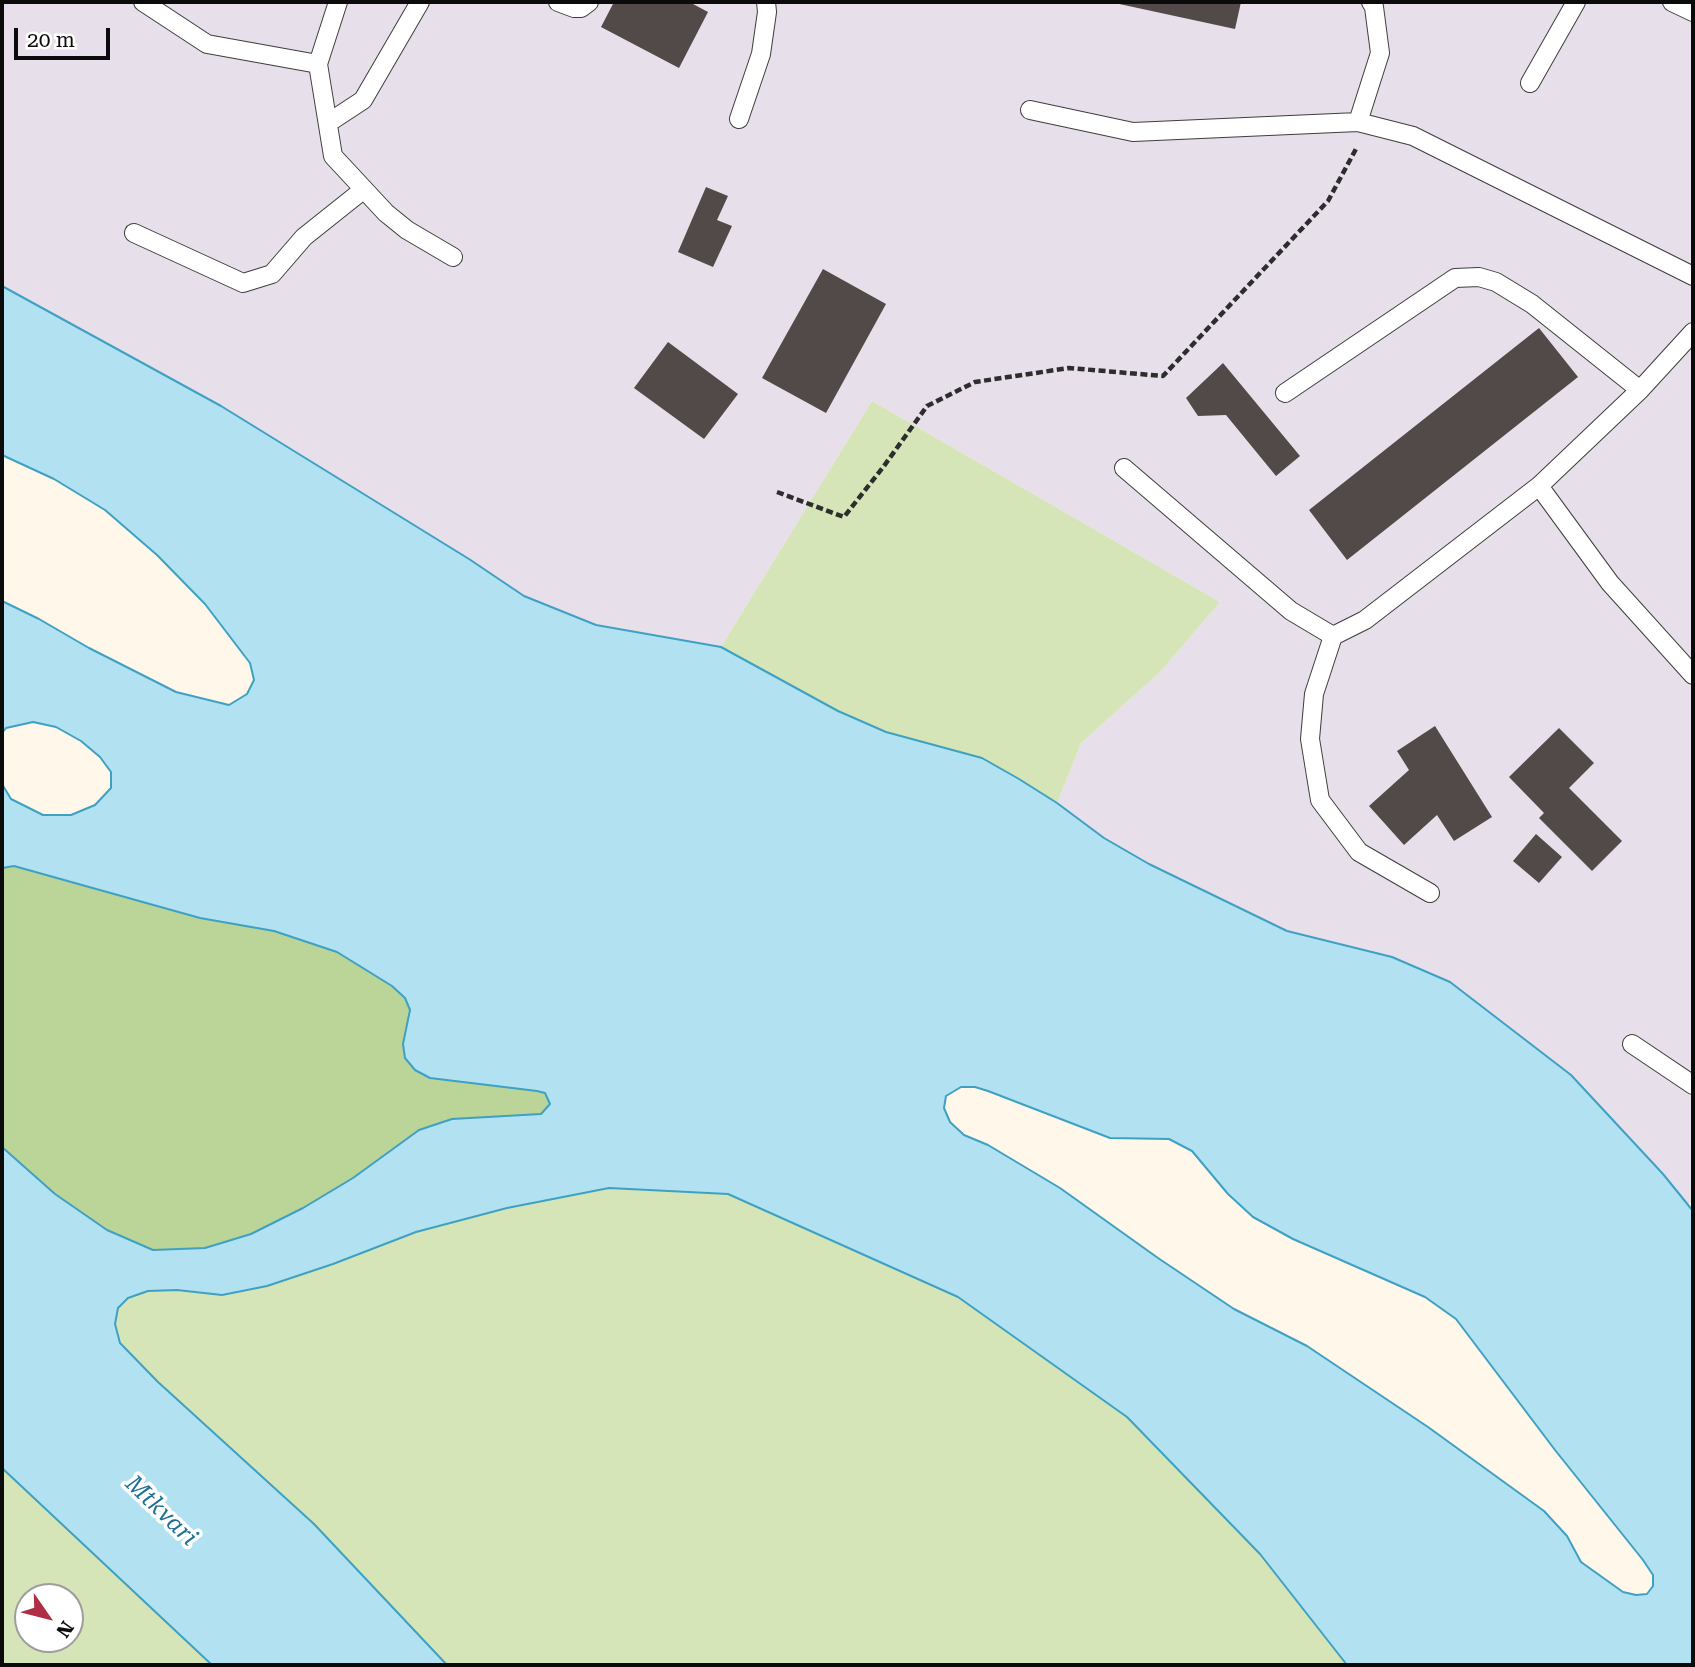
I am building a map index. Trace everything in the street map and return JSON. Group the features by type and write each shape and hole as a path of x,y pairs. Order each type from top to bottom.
{"lane":[{"path":"143,2 207,44 318,64"},
{"path":"338,2 318,64 333,156 363,190 407,230 453,257"},
{"path":"328,122 363,100 420,2"},
{"path":"558,2 581,8 589,2"},
{"path":"739,120 761,54 766,2"},
{"path":"1363,124 1380,53 1371,2"},
{"path":"1530,83 1576,2"},
{"path":"1672,2 1693,12"},
{"path":"1030,110 1133,132 1363,124 1413,136 1693,276"},
{"path":"134,233 243,283 272,275 304,237 363,190"},
{"path":"1285,393 1455,278 1479,277 1496,282 1532,304 1640,390"},
{"path":"1430,893 1359,852 1320,800 1310,738 1314,694 1334,636 1365,620 1539,486 1640,390 1693,332"},
{"path":"1124,468 1290,611 1334,636"},
{"path":"1539,486 1610,583 1693,675"},
{"path":"1632,1044 1693,1085"}],"path":[{"path":"777,492 844,517 927,406 975,382 1069,368 1163,376 1328,201 1363,124"}],"shaded area":[{"path":"2,2 1693,2 1693,1199 1688,1205 1663,1174 1571,1075 1450,982 1287,931 1149,864 1104,838 1057,803 1081,743 1161,671 1220,602 872,401 721,647 596,625 524,596 469,559 221,406 2,286"}],"green space":[{"path":"872,401 1220,602 1161,671 1081,743 1057,803 982,758 886,732 838,711 721,647"},
{"path":"14,866 200,918 274,931 337,952 392,986 405,998 410,1010 403,1044 405,1057 415,1070 430,1078 537,1091 544,1093 550,1104 542,1114 478,1118 419,1130 353,1178 303,1208 251,1234 205,1248 153,1250 107,1230 55,1194 2,1147 2,868"},
{"path":"609,1188 728,1194 957,1297 1127,1417 1260,1554 1347,1665 447,1665 314,1524 158,1382 120,1343 115,1324 118,1308 128,1298 147,1291 177,1290 333,1264 416,1232 507,1208"},
{"path":"2,1465 193,1646 212,1665 2,1665"}],"water":[{"name":"Mtkvari","path":"2,286 221,406 469,559 524,596 596,625 721,647 838,711 886,732 982,758 1057,803 1104,838 1149,864 1287,931 1392,957 1450,982 1571,1075 1663,1174 1693,1211 1693,1665 1347,1665 1260,1554 1127,1417 958,1297 728,1194 609,1188 507,1208 416,1232 267,1286 222,1295 177,1290 148,1291 128,1298 118,1308 115,1324 120,1343 158,1382 314,1524 447,1665 212,1665 2,1468 2,1147 55,1194 107,1230 153,1250 205,1248 251,1234 303,1208 353,1178 419,1130 452,1119 541,1114 550,1104 545,1093 430,1078 415,1070 405,1058 403,1044 410,1010 405,998 392,986 337,952 274,931 200,918 14,866 2,868 2,784 11,799 43,815 71,815 95,805 111,788 111,772 100,757 81,741 56,727 33,722 6,728 2,733 2,601 176,692 229,705 247,694 254,680 250,663 205,604 157,555 105,510 54,479 2,455","holes":["961,1087 975,1087 1110,1138 1169,1139 1192,1151 1228,1194 1253,1217 1293,1239 1425,1297 1456,1319 1643,1560 1653,1575 1653,1586 1647,1594 1623,1592 1581,1562 1567,1536 1544,1511 1428,1427 1307,1346 1234,1309 1060,1188 988,1145 964,1135 950,1122 944,1108 946,1096"]}],"building":[{"path":"614,2 694,2 693,4 708,12 679,68 601,27"},
{"path":"1110,2 1241,2 1235,29"},
{"path":"706,187 728,196 717,220 732,226 713,267 678,252"},
{"path":"823,269 886,304 826,413 762,378"},
{"path":"1539,328 1578,377 1347,560 1309,510"},
{"path":"668,342 738,394 704,439 634,388"},
{"path":"1223,363 1300,456 1276,476 1226,415 1198,416 1186,398"},
{"path":"1435,726 1492,817 1454,841 1437,815 1404,845 1369,806 1409,770 1397,751"},
{"path":"1559,728 1594,763 1569,788 1622,841 1592,871 1539,818 1544,813 1509,777"},
{"path":"1536,834 1562,857 1539,883 1513,861"}]}
